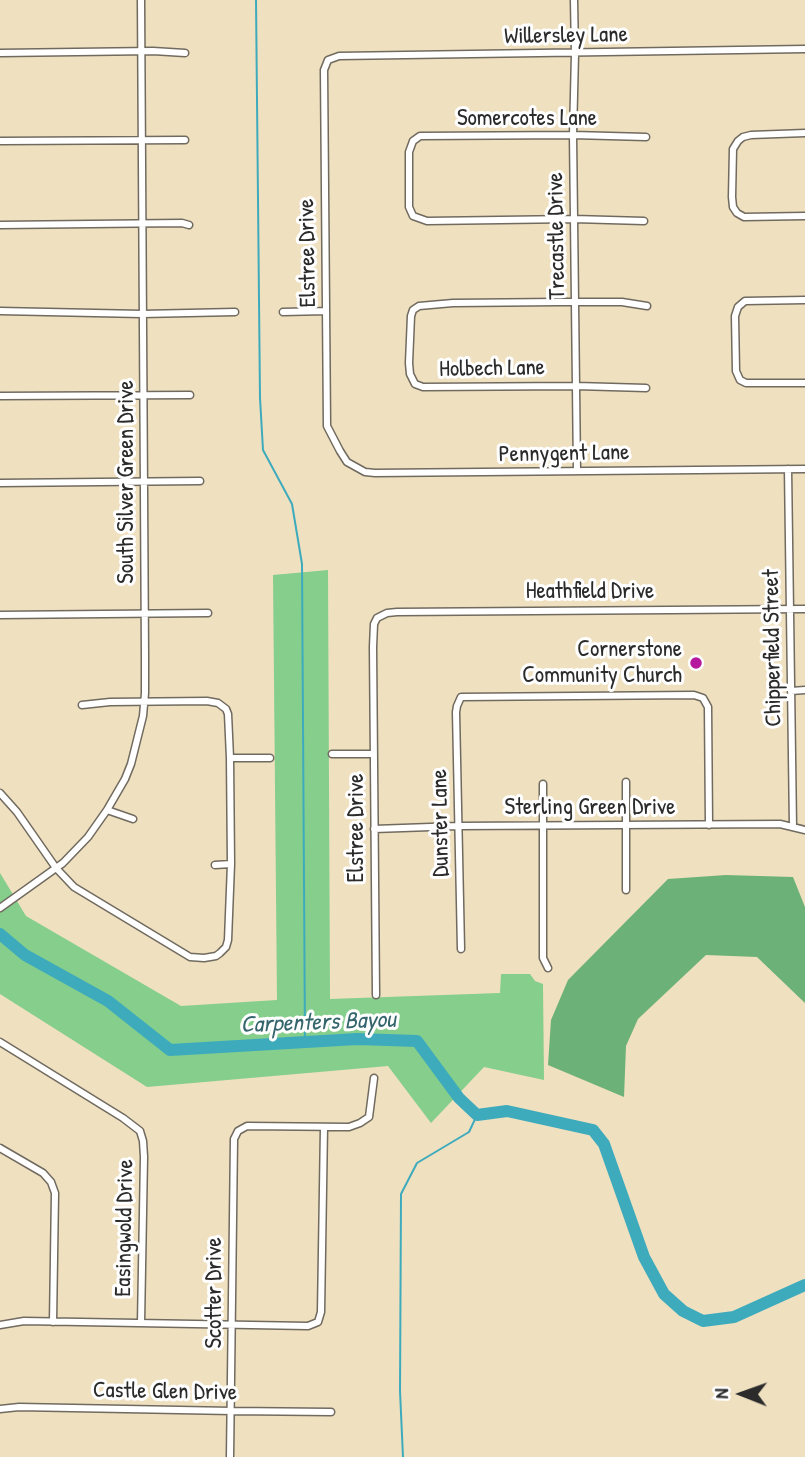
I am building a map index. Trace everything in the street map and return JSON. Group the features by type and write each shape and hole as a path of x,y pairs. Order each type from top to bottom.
{"street":[{"name":"South Silver Green Drive","path":"1,908 56,869 84,842 107,810 131,764 144,702 142,0"},
{"name":"Trecastle Drive","path":"574,0 577,471"},
{"name":"Willersley Lane","path":"328,60 338,56 805,49"},
{"path":"0,53 186,53"},
{"name":"Elstree Drive","path":"328,60 324,70 327,426 335,443"},
{"path":"805,133 751,135 743,137 733,149 733,207 737,213 744,216 805,216"},
{"name":"Somercotes Lane","path":"574,219 427,221 413,216 409,207 410,145 420,136 573,135 646,138"},
{"path":"0,141 185,140"},
{"path":"574,219 644,222"},
{"path":"0,225 189,225"},
{"path":"805,300 745,301 738,307 735,316 736,371 740,380 746,383 805,383"},
{"path":"575,302 622,302 647,306"},
{"name":"Holbech Lane","path":"575,302 419,306 413,310 410,326 410,374 415,384 436,388 646,388"},
{"path":"0,311 142,314 235,312"},
{"path":"283,312 326,311"},
{"path":"0,396 190,395"},
{"name":"Pennygent Lane","path":"335,443 347,462 365,472 375,473 805,469"},
{"name":"Chipperfield Street","path":"788,469 793,827"},
{"path":"0,483 200,481"},
{"name":"Heathfield Drive","path":"377,618 397,612 805,609"},
{"path":"0,615 208,614"},
{"name":"Elstree Drive","path":"376,995 373,647 374,624 377,618"},
{"path":"791,691 805,691"},
{"name":"Dunster Lane","path":"461,949 456,712 461,697 694,695 703,698 708,707 709,825"},
{"path":"0,793 17,812 56,869 74,887 190,957 216,956 226,947 231,864 230,758 228,714 225,708 213,701 110,702 82,705"},
{"path":"332,754 374,754"},
{"path":"230,758 270,758"},
{"path":"626,782 626,890"},
{"path":"543,784 543,958 548,968"},
{"path":"107,810 133,819"},
{"name":"Sterling Green Drive","path":"374,829 780,824 805,830"},
{"path":"215,865 231,864"},
{"name":"Easingwold Drive","path":"0,1042 140,1131 144,1157 141,1323"},
{"path":"0,1325 24,1321 308,1326 318,1322 321,1312 324,1127 349,1127 369,1117 374,1078"},
{"name":"Scotter Drive","path":"230,1457 234,1139 238,1131 247,1126 324,1127"},
{"path":"0,1149 43,1172 55,1193 53,1322"},
{"name":"Castle Glen Drive","path":"0,1409 19,1407 331,1412"}],"green space":[{"path":"328,570 330,999 500,993 501,974 530,974 535,981 543,984 544,1080 484,1067 431,1123 388,1066 147,1087 0,994 0,873 26,916 181,1006 277,1000 273,575"},
{"path":"726,875 793,877 805,907 805,1003 757,957 706,955 638,1019 626,1046 624,1097 548,1065 551,1020 568,980 668,879"}],"waterway":[{"path":"256,0 260,398 263,450 292,504 302,564 305,1042"},
{"name":"Carpenters Bayou","path":"0,934 25,955 108,1001 170,1050 357,1039 417,1041 459,1098 477,1115 507,1111 593,1130 604,1144 644,1257 664,1294 683,1311 703,1321 734,1317 805,1285"},
{"path":"403,1457 400,1391 401,1194 417,1163 469,1132 477,1115"}],"place":[{"name":"Cornerstone Community Church","path":"696,663"}]}
